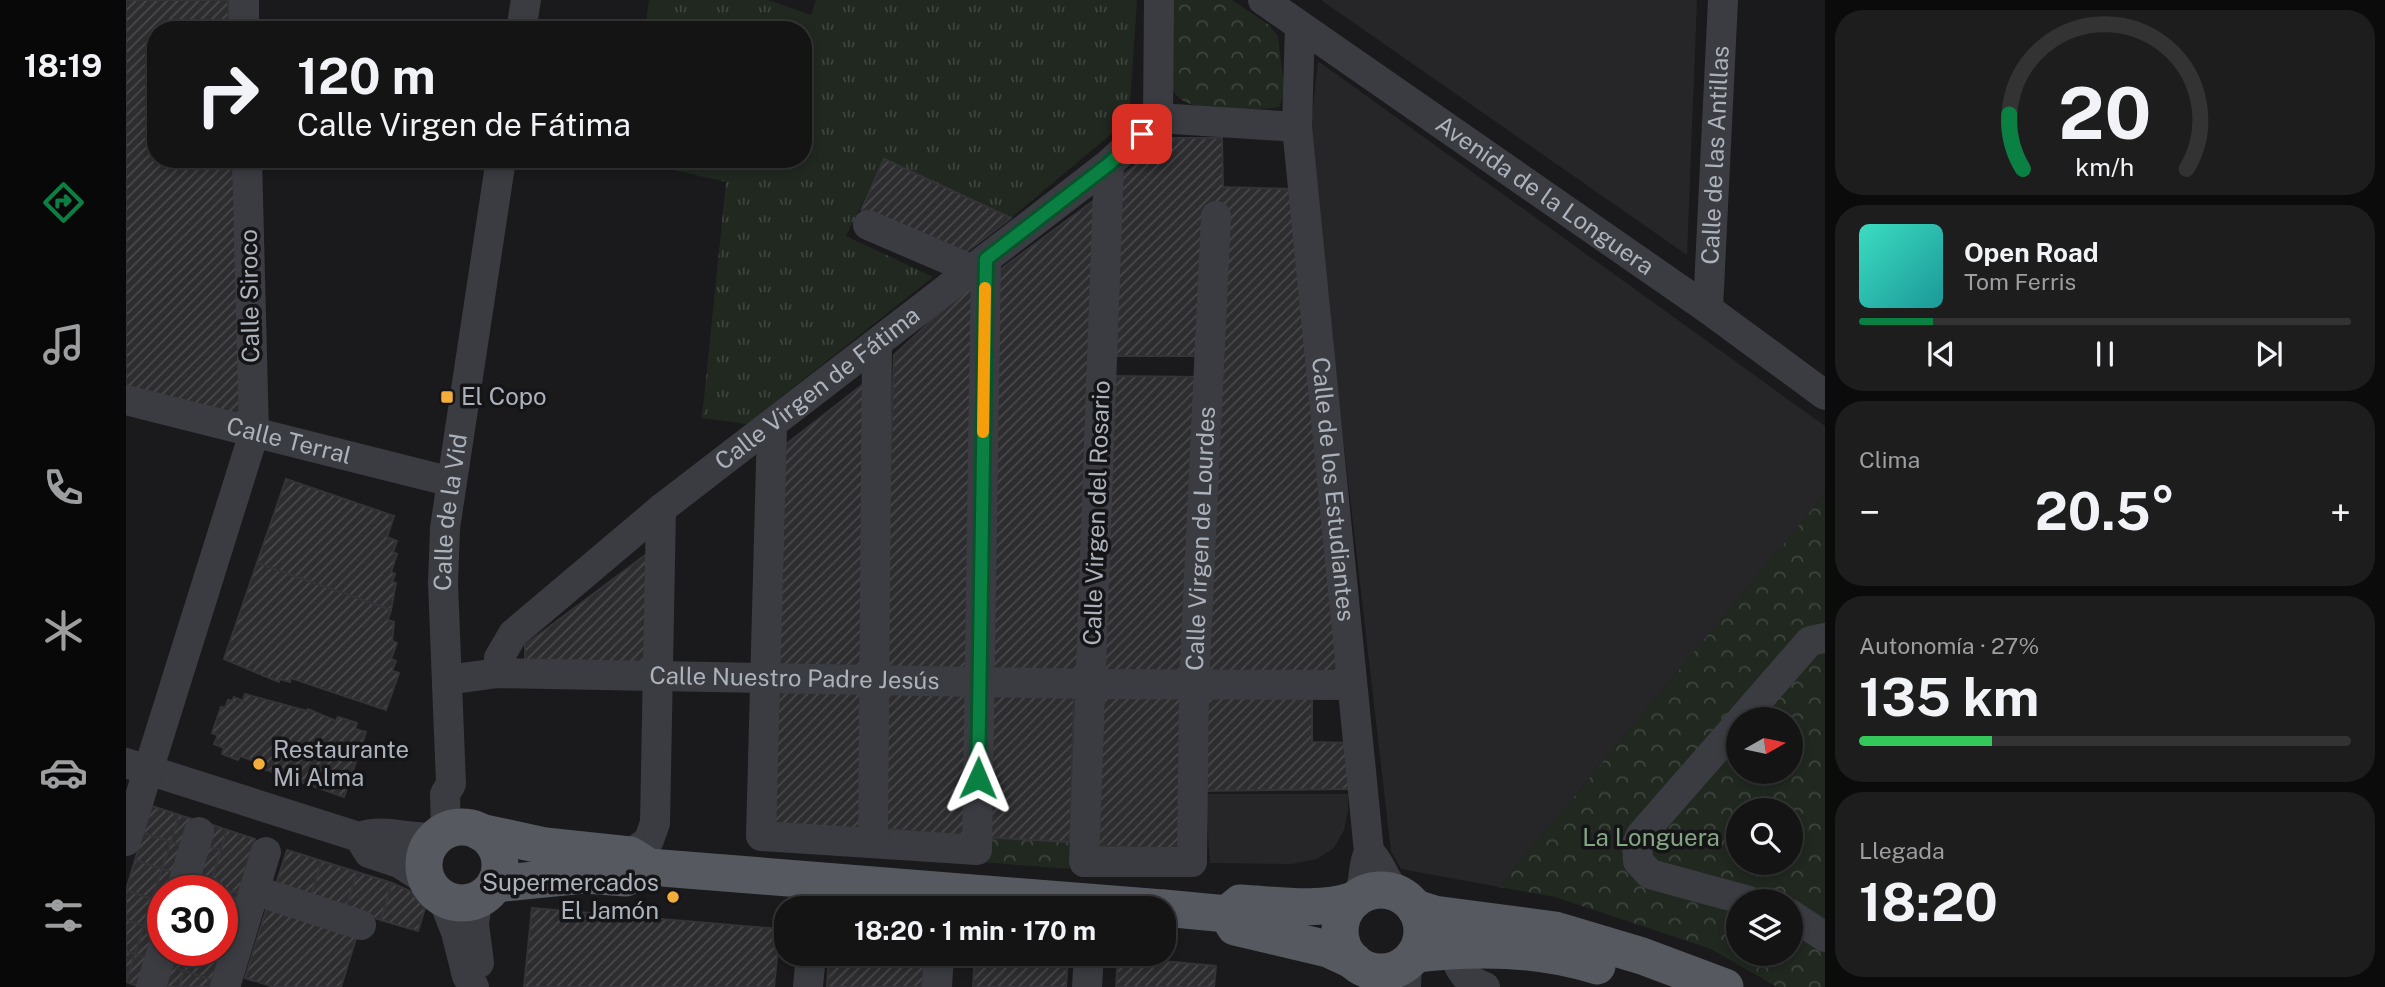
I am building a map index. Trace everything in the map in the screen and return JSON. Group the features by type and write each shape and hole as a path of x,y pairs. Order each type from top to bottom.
{"main road":[{"path":"639,861 630,878 584,875 461,891 425,858 458,832 639,861 817,894 880,896"},
{"path":"458,832 490,839 500,861 461,891"},
{"path":"1176,909 1227,914 1240,903 1335,906 1375,890 1406,900 1434,914 1555,930 1642,956 1725,987"},
{"path":"1356,899 1342,919 1340,930 1347,953 1366,972"},
{"path":"1406,900 1422,936 1409,968"},
{"path":"1227,914 1236,927 1328,949 1366,972 1409,968 1455,950 1498,949 1570,958 1657,987"}],"street":[{"path":"244,0 244,21"},
{"path":"522,21 526,0"},
{"path":"1158,0 1158,118 1297,127"},
{"name":"Avenida de la Longuera","path":"1263,0 1708,309 1825,395"},
{"name":"Calle de las Antillas","path":"1708,309 1723,0"},
{"name":"Calle de los Estudiantes","path":"1300,26 1297,127 1369,852 1364,861 1363,887 1356,899"},
{"name":"Calle Virgen de Fátima","path":"498,673 501,652 513,634 661,509 1109,164 1158,118"},
{"name":"Calle Virgen del Rosario","path":"1109,164 1084,862 1192,862"},
{"name":"Calle Siroco","path":"126,841 137,767 254,433 247,168"},
{"name":"Calle de la Vid","path":"458,832 445,794 451,784 443,583 452,482 500,168"},
{"name":"Calle Virgen de Lourdes","path":"1192,862 1194,685 1216,216"},
{"path":"772,426 761,836 977,850 980,682 979,264 868,225"},
{"path":"873,842 877,344"},
{"name":"Calle Terral","path":"126,400 452,482"},
{"path":"639,861 654,824 661,509"},
{"path":"1753,707 1820,633"},
{"name":"Calle Nuestro Padre Jesús","path":"447,680 498,673 1090,684 1352,685"},
{"path":"1726,738 1641,835 1637,852 1638,861 1650,874 1726,895"},
{"path":"137,767 359,837 377,831 419,839 458,832"},
{"path":"186,875 199,832"},
{"path":"359,837 369,853 399,863 461,891 474,924 482,978 480,987"},
{"path":"228,986 266,852"},
{"name":"Calle de los Estudiantes","path":"1369,852 1376,858 1384,879 1406,900"},
{"path":"254,890 360,925"},
{"path":"461,891 456,932 467,976 474,987"},
{"path":"1803,923 1825,937"},
{"path":"1455,950 1460,970 1475,984 1485,987"},
{"path":"150,987 157,966"},
{"path":"937,987 938,966"},
{"path":"1087,987 1088,966"}],"shaded area":[{"path":"1321,0 1697,0 1687,255"},
{"path":"1318,61 1825,426 1825,494 1499,887 1401,869 1391,851 1309,144"},
{"path":"1205,794 1348,794 1348,811 1344,830 1334,848 1317,859 1292,864 1210,863"}],"green space":[{"path":"649,0 768,0 811,15 816,0 1137,0 1129,119 1011,218 884,159 846,236 933,277 747,424 702,418 726,182 665,168 812,168 812,21 646,21"},
{"path":"1172,0 1232,0 1269,25 1278,36 1285,92 1279,107 1218,109 1194,105 1177,96 1173,91"},
{"name":"La Longuera","path":"1825,494 1825,987 1777,987 1741,966 1803,966 1803,889 1726,889 1726,958 1711,949 1555,897 1499,887"},
{"path":"982,837 1070,842 1069,869 982,862"}],"building":[{"path":"126,0 228,0 229,21 147,21 147,168 235,168 247,425 126,393"},
{"path":"1168,138 1222,138 1223,187 1292,189 1343,677 1209,676 1204,356 1116,356 1118,179"},
{"path":"884,159 1011,218 961,256 861,210"},
{"path":"1097,198 1082,674 985,673 997,272"},
{"path":"977,279 968,669 884,669 894,355"},
{"path":"1113,376 1203,377 1190,679 1100,677"},
{"path":"871,378 863,667 778,666 785,445"},
{"path":"286,479 394,516 387,537 397,541 393,552 397,554 391,572 395,574 392,582 396,583 391,610 257,563"},
{"path":"652,550 649,665 525,663 525,645"},
{"path":"257,563 391,610 388,620 394,622 392,641 397,643 391,659 396,661 392,671 399,673 386,710 291,678 290,682 280,679 279,682 224,659"},
{"path":"771,685 867,688 862,836 767,833"},
{"path":"878,689 966,691 965,836 876,828"},
{"path":"985,693 1074,695 1070,842 982,837"},
{"path":"245,694 307,711 308,709 336,721 338,717 357,723 355,729 366,732 344,797 255,766 257,762 240,756 238,760 222,754 224,748 214,744 218,735 212,733 221,707 225,708 228,700 232,701 234,697 243,701"},
{"path":"1102,694 1185,695 1183,849 1099,846"},
{"path":"1206,697 1312,698 1312,742 1353,743 1348,789 1203,791"},
{"path":"152,806 179,815 171,842 143,833"},
{"path":"179,815 196,820 187,847 171,842"},
{"path":"210,824 227,830 221,850 204,845"},
{"path":"227,830 255,839 238,893 238,875 213,875"},
{"path":"143,833 171,842 162,869 135,860"},
{"path":"171,842 187,847 178,874 162,869"},
{"path":"204,845 221,850 213,875 194,875"},
{"path":"287,850 322,861 310,898 275,887"},
{"path":"135,860 162,869 160,875 147,875 147,897 126,890"},
{"path":"322,861 357,872 346,909 310,898"},
{"path":"162,869 178,874 178,875 160,875"},
{"path":"357,872 392,883 381,920 346,909"},
{"path":"392,883 410,891 425,908 418,931 381,920"},
{"path":"126,890 147,897 144,926 126,920"},
{"path":"267,907 357,935 341,987 274,987 245,978"},
{"path":"532,908 774,928 774,966 776,966 774,987 524,987"},
{"path":"126,920 144,926 135,954 126,951"},
{"path":"144,926 147,927 147,958 135,954"},
{"path":"126,951 135,954 126,981"},
{"path":"135,954 147,958 148,966 140,987 126,982"},
{"path":"1176,962 1216,966 1214,987 1116,987 1117,966 1176,966"},
{"path":"166,966 184,971 179,987 160,987"},
{"path":"169,966 185,966 184,971"},
{"path":"185,966 216,966 212,980 184,971"},
{"path":"828,966 924,966 922,987 827,987"},
{"path":"974,966 1067,966 1066,987 973,987"},
{"path":"184,971 212,980 210,987 179,987"}],"slow traffic":[{"path":"983,432 985,288"}],"place":[{"name":"El Copo","path":"447,397"},
{"name":"Restaurante Mi Alma","path":"259,764"},
{"name":"Supermercados El Jamón","path":"673,897"}],"route":[{"path":"978,778 986,259 1109,164 1142,134"}]}
